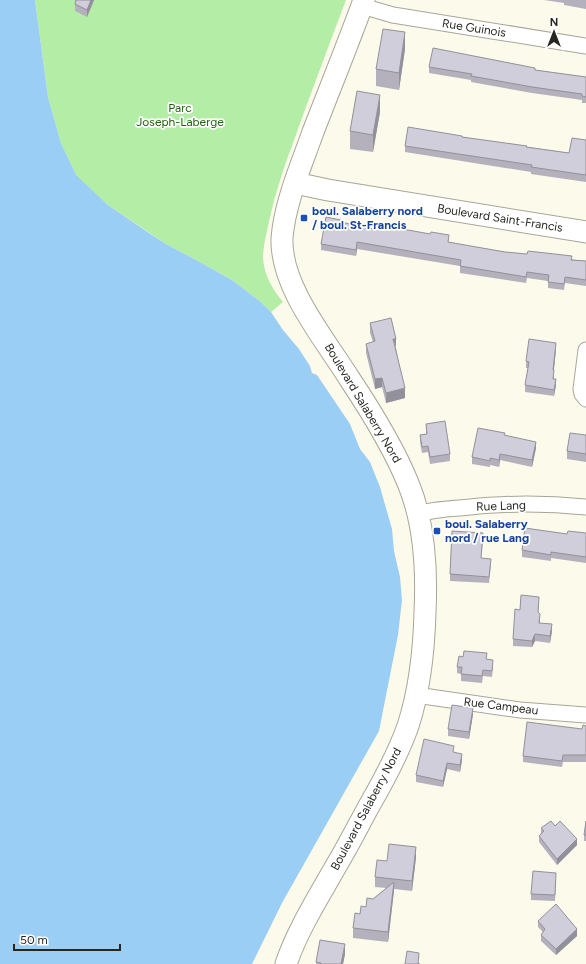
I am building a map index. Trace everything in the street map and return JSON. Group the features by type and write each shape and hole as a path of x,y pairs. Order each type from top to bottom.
{"street":[{"name":"Rue Guinois","path":"363,3 393,15 586,46"},
{"name":"Boulevard Salaberry Nord","path":"286,964 303,924 385,777 401,745 416,694 423,652 426,598 425,566 417,514 408,480 368,407 309,317 288,277 282,237 286,213 295,183 363,3"},
{"name":"Boulevard Saint-Francis","path":"295,183 328,190 586,232"},
{"path":"586,350 581,389 582,394 586,399"},
{"name":"Rue Lang","path":"417,514 441,510 500,505 541,504 586,508"},
{"name":"Rue Campeau","path":"416,694 520,710 586,715"}],"green space":[{"name":"Parc Joseph-Laberge","path":"35,0 346,0 312,89 278,187 272,209 263,258 265,270 270,282 283,302 271,312 261,302 232,280 166,244 108,205 76,176 61,143 48,97"}],"water":[{"path":"0,0 35,0 48,97 61,143 76,175 108,205 166,244 232,280 261,302 271,312 283,330 299,349 310,366 312,373 317,375 350,424 360,449 370,462 380,487 392,529 394,551 400,577 402,600 398,635 379,731 282,903 252,964 0,964"}],"building":[{"path":"76,0 91,0 87,10 75,4"},
{"path":"383,29 405,32 399,73 376,69"},
{"path":"433,48 535,68 535,70 586,77 586,97 582,96 582,94 532,87 471,76 472,74 429,67"},
{"path":"357,91 380,95 373,135 350,131"},
{"path":"408,127 462,137 569,153 572,138 586,140 586,175 531,167 532,165 405,146"},
{"path":"326,217 341,220 341,222 374,229 375,224 430,234 431,232 449,235 448,242 505,252 527,254 528,251 572,256 571,260 586,261 586,280 565,277 564,284 548,282 549,275 527,272 526,277 460,266 461,260 357,242 356,250 321,244"},
{"path":"391,318 396,339 393,339 405,388 386,393 382,378 375,379 366,344 375,341 370,323"},
{"path":"529,339 556,343 553,370 553,379 556,379 554,390 525,385 529,362 526,361"},
{"path":"445,421 450,454 430,457 428,446 422,447 420,435 427,434 426,424"},
{"path":"478,428 505,433 504,435 536,442 532,460 500,454 499,460 490,458 490,461 472,457"},
{"path":"570,433 586,435 586,454 567,451"},
{"path":"525,528 567,534 568,531 586,533 586,557 551,552 551,555 522,550"},
{"path":"452,531 483,533 481,558 491,559 489,577 450,574"},
{"path":"521,595 539,597 539,623 552,624 550,636 535,634 532,641 513,639 515,609 520,610"},
{"path":"464,651 487,653 486,659 493,660 492,671 483,670 482,676 461,674 462,667 457,667 459,656 463,657"},
{"path":"452,705 473,708 469,732 448,729"},
{"path":"527,722 582,729 583,725 586,726 586,755 563,755 562,761 523,756"},
{"path":"424,739 454,746 453,752 462,754 460,765 447,763 443,781 416,775"},
{"path":"551,821 555,826 560,821 577,839 557,859 539,836 544,831 541,828"},
{"path":"586,821 586,835 584,835"},
{"path":"389,844 416,847 412,881 375,877 377,860 387,861"},
{"path":"533,871 556,873 555,895 531,894"},
{"path":"394,882 388,932 353,928 355,913 360,914 361,906 366,907 367,898 373,899"},
{"path":"556,904 577,929 556,949 541,935 545,929 538,921"},
{"path":"320,940 345,944 341,964 321,964 316,962"},
{"path":"407,951 419,953 418,964 405,964"}],"place":[{"name":"boul. Salaberry nord / boul. St-Francis","path":"304,218"},
{"name":"boul. Salaberry nord / rue Lang","path":"437,531"}]}
